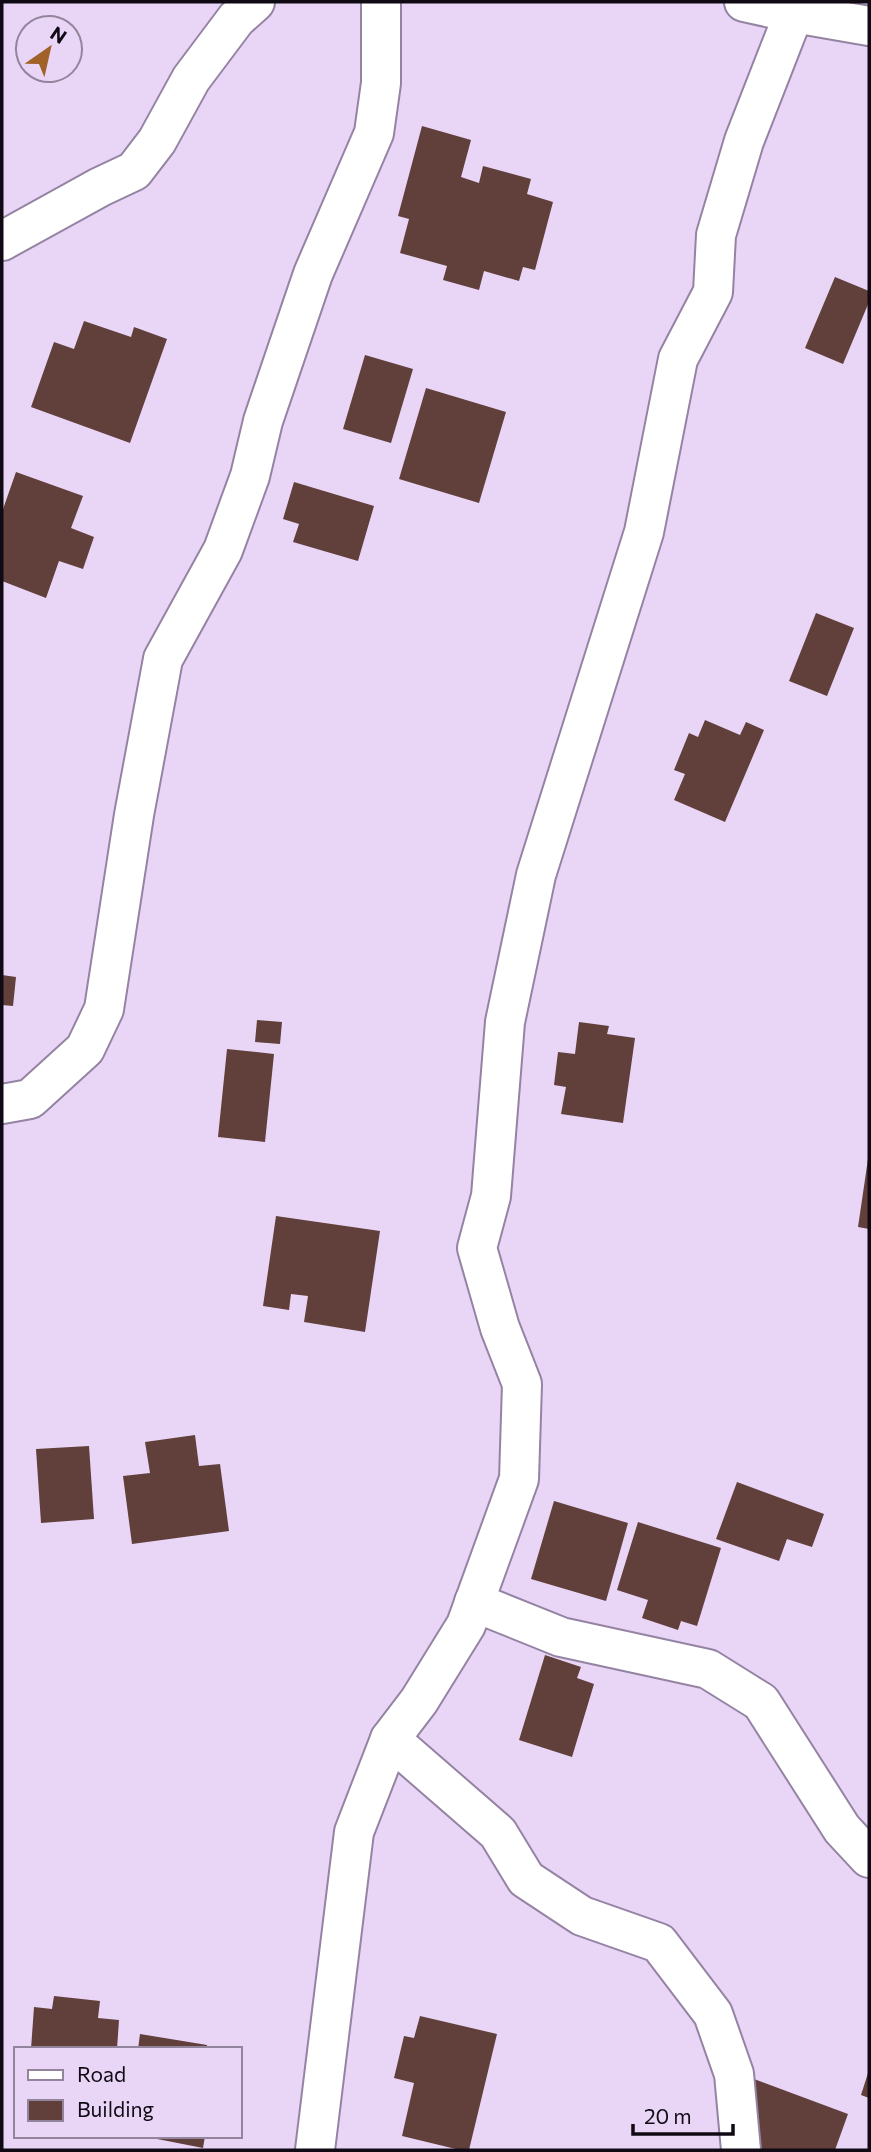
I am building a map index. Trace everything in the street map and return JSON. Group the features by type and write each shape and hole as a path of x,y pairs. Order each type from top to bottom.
{"street":[{"path":"2,242 134,171 158,141 191,79 236,19 255,2"},
{"path":"2,1104 30,1099 85,1049 104,1009 134,815 163,659 223,550 250,476 263,421 313,274 374,133 381,83 380,2"},
{"path":"744,2 869,26"},
{"path":"315,2150 354,1832 390,1739 419,1701 466,1625 519,1479 522,1384 500,1328 477,1248 491,1196 505,1022 536,875 644,532 678,359 713,292 716,235 744,141 794,13"},
{"path":"474,1602 561,1637 708,1669 761,1702 842,1829 869,1858"},
{"path":"390,1739 498,1833 526,1879 582,1916 659,1943 713,2014 734,2074 741,2150"}],"building":[{"path":"422,126 471,140 461,177 479,183 483,166 531,179 527,194 553,202 535,270 523,267 519,281 484,271 479,290 443,280 447,266 400,253 409,219 398,216"},
{"path":"835,277 869,291 869,302 843,364 805,348"},
{"path":"84,321 131,337 134,327 167,339 130,443 31,407 54,342 74,349"},
{"path":"365,355 413,369 391,443 343,429"},
{"path":"426,388 506,412 479,503 399,479"},
{"path":"16,472 83,496 71,528 94,537 83,569 59,561 46,598 2,581 2,512"},
{"path":"294,482 374,506 358,561 293,542 299,524 283,519"},
{"path":"816,613 854,628 827,696 789,681"},
{"path":"705,720 740,735 746,722 764,730 725,822 674,800 685,774 674,770 689,733 698,737"},
{"path":"2,975 16,977 13,1006 2,1005"},
{"path":"257,1020 282,1022 280,1044 255,1042"},
{"path":"579,1022 609,1026 607,1034 635,1038 623,1123 561,1114 566,1087 554,1085 558,1052 575,1054"},
{"path":"227,1049 274,1054 265,1142 218,1137"},
{"path":"869,1159 869,1229 858,1227"},
{"path":"276,1216 380,1231 365,1332 304,1322 308,1296 291,1294 289,1310 263,1306"},
{"path":"195,1435 199,1466 220,1464 229,1531 132,1544 123,1476 150,1473 145,1442"},
{"path":"89,1446 94,1519 41,1523 36,1449"},
{"path":"737,1482 824,1514 812,1547 787,1539 779,1561 716,1539"},
{"path":"554,1501 628,1523 606,1601 531,1579"},
{"path":"638,1522 721,1548 697,1626 681,1621 678,1630 642,1618 648,1600 617,1590"},
{"path":"545,1655 581,1667 577,1678 594,1684 572,1757 519,1740"},
{"path":"54,1996 100,2001 98,2018 119,2020 117,2047 31,2047 34,2007 52,2009"},
{"path":"420,2016 497,2034 469,2150 402,2136 414,2083 394,2078 404,2036 414,2038"},
{"path":"140,2034 207,2045 207,2047 138,2047"},
{"path":"869,2070 869,2098 861,2095"},
{"path":"754,2079 848,2114 835,2150 746,2150"},
{"path":"152,2138 205,2138 203,2148"}]}
